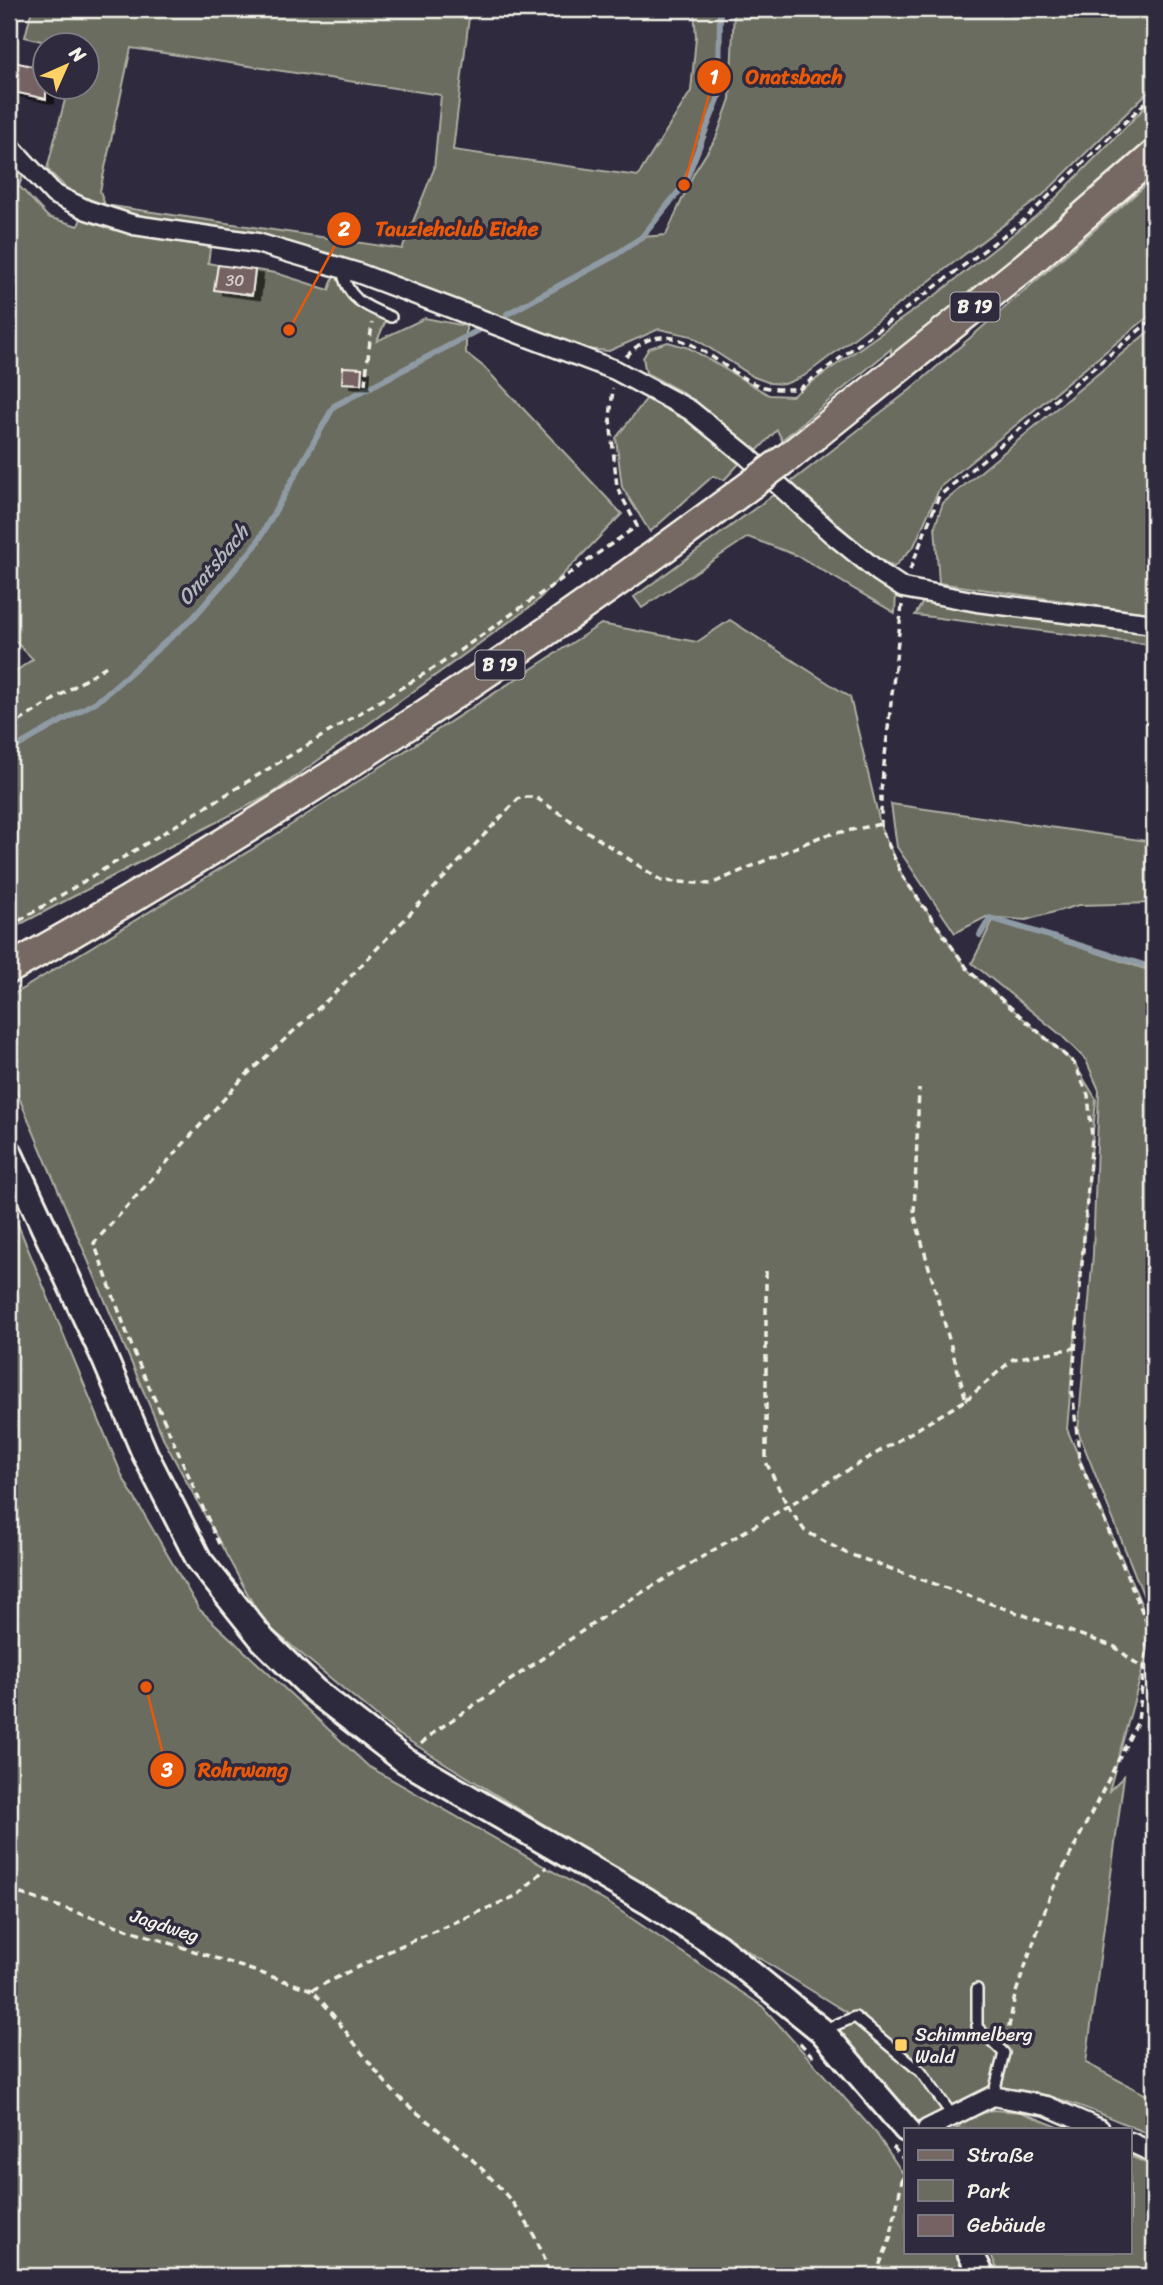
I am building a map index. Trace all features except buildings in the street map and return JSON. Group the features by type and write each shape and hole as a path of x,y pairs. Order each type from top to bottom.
{"main road":[{"name":"B 19","path":"9,969 240,834 429,714 792,454 1026,266 1154,155"}],"street":[{"path":"9,145 54,194 87,210 134,225 257,243 342,268 615,370 690,410 747,456 840,541 879,572 904,587 977,602 1154,624"},
{"path":"9,1152 104,1357 145,1454 199,1560 263,1640 315,1691 404,1760 647,1901 717,1946 821,2031 898,2136"},
{"path":"929,2128 993,2096 1047,2106 1098,2128"},
{"path":"1132,2143 1154,2153"},
{"path":"971,2254 982,2276"}],"lane":[{"path":"342,268 344,284 351,294 376,312 391,317"},
{"path":"977,1989 977,2027 1004,2053 993,2096"},
{"path":"821,2031 855,2018 921,2072 952,2115"}],"path":[{"path":"9,927 442,663 637,526 617,487 610,419 615,370 635,346 657,337 693,343 759,385 799,389 1023,220 1154,94"},
{"path":"365,384 370,328 376,312"},
{"path":"1004,2053 1015,1995 1051,1893 1138,1721 1149,1628 1080,1462 1072,1389 1092,1137 1088,1095 1073,1062 969,971 903,877 881,824 881,791 904,587 939,496 1154,318"},
{"path":"9,728 108,665"},
{"path":"219,1544 135,1355 94,1243 242,1079 337,991 520,797 535,797 662,881 711,884 822,836 881,824"},
{"path":"919,1089 914,1214 966,1400"},
{"path":"766,1271 766,1462 788,1507 805,1531 846,1553 1115,1647 1146,1671"},
{"path":"404,1760 433,1733 617,1608 966,1400 1013,1359 1075,1348"},
{"path":"549,2276 544,2251 529,2226 503,2194 460,2148 394,2091 312,1990 396,1948 518,1895 564,1855"},
{"name":"Jagdweg","path":"9,1891 312,1990"},
{"path":"796,2039 823,2068"},
{"path":"898,2136 904,2155"},
{"path":"875,2276 890,2239 904,2171"}],"green space":[{"path":"32,9 470,9 453,150 638,176 691,91 696,37 694,9 720,9 719,97 684,185 643,237 666,235 694,173 716,138 730,99 734,9 1154,9 1154,86 1043,195 804,376 785,384 770,383 754,377 691,336 659,329 609,351 574,348 390,275 290,242 110,213 104,205 68,190 47,169 64,102 102,102 102,32 32,32 32,39 25,37","holes":["131,48 441,95 434,169 402,249 105,205 100,191"]},
{"path":"1154,98 1154,137 1087,198 891,356 891,349 782,440 777,430 756,452 682,392 646,373 643,358 649,348 668,342 689,348 769,395 792,396 937,294 1045,209"},
{"path":"9,154 24,173 19,186 48,217 78,226 82,216 211,242 208,263 218,265 215,290 251,295 255,270 276,273 329,290 337,266 342,268 349,294 387,318 377,341 425,318 466,326 466,353 484,367 622,514 534,604 273,793 9,930 9,676 33,659 9,635"},
{"path":"1154,178 1154,312 940,487 914,546 894,567 871,554 791,482 910,390"},
{"path":"1154,327 1154,614 939,583 935,526 943,503"},
{"path":"647,398 688,419 739,464 724,480 713,476 650,532 622,487 616,438"},
{"path":"776,493 833,546 896,594 895,613 798,556 748,537 642,608 634,597"},
{"path":"938,600 1154,630 1154,645 915,615 923,602"},
{"path":"730,620 850,697 881,828 903,877 969,971 1074,1063 1096,1099 1067,1429 1153,1632 1109,1791 1124,1776 1086,2063 1154,2099 1154,2136 1073,2103 1028,2091 1008,2089 990,2091 970,2098 913,2128 827,2029 854,2017 398,1734 263,1622 165,1442 9,1074 9,997 269,839 601,624 697,642"},
{"path":"891,804 1154,842 1154,903 1079,905 1026,920 986,917 955,933 897,847"},
{"path":"994,918 1154,972 1154,1612 1150,1612 1078,1431 1093,1254 1099,1090 1086,1060 1061,1035 972,963"},
{"path":"9,1203 123,1478 199,1609 368,1766 610,1904 762,2006 876,2133 904,2175 904,2254 955,2254 971,2276 9,2276"},
{"path":"992,2110 1021,2112 1061,2128 957,2128 966,2119"},
{"path":"1132,2157 1154,2166 1154,2276 1000,2276 991,2254 1132,2254"}],"waterway":[{"name":"Onatsbach","path":"507,314 614,256 642,237 684,185 719,97 720,9"},
{"name":"Onatsbach","path":"9,751 99,700 193,618 256,545 334,406 479,330"},
{"path":"980,935 990,918 1154,968"}],"place":[{"name":"Onatsbach","path":"684,185"},
{"name":"Tauziehclub Eiche","path":"289,330"},
{"name":"Rohrwang","path":"146,1687"},
{"name":"Schimmelberg Wald","path":"901,2045"}]}
